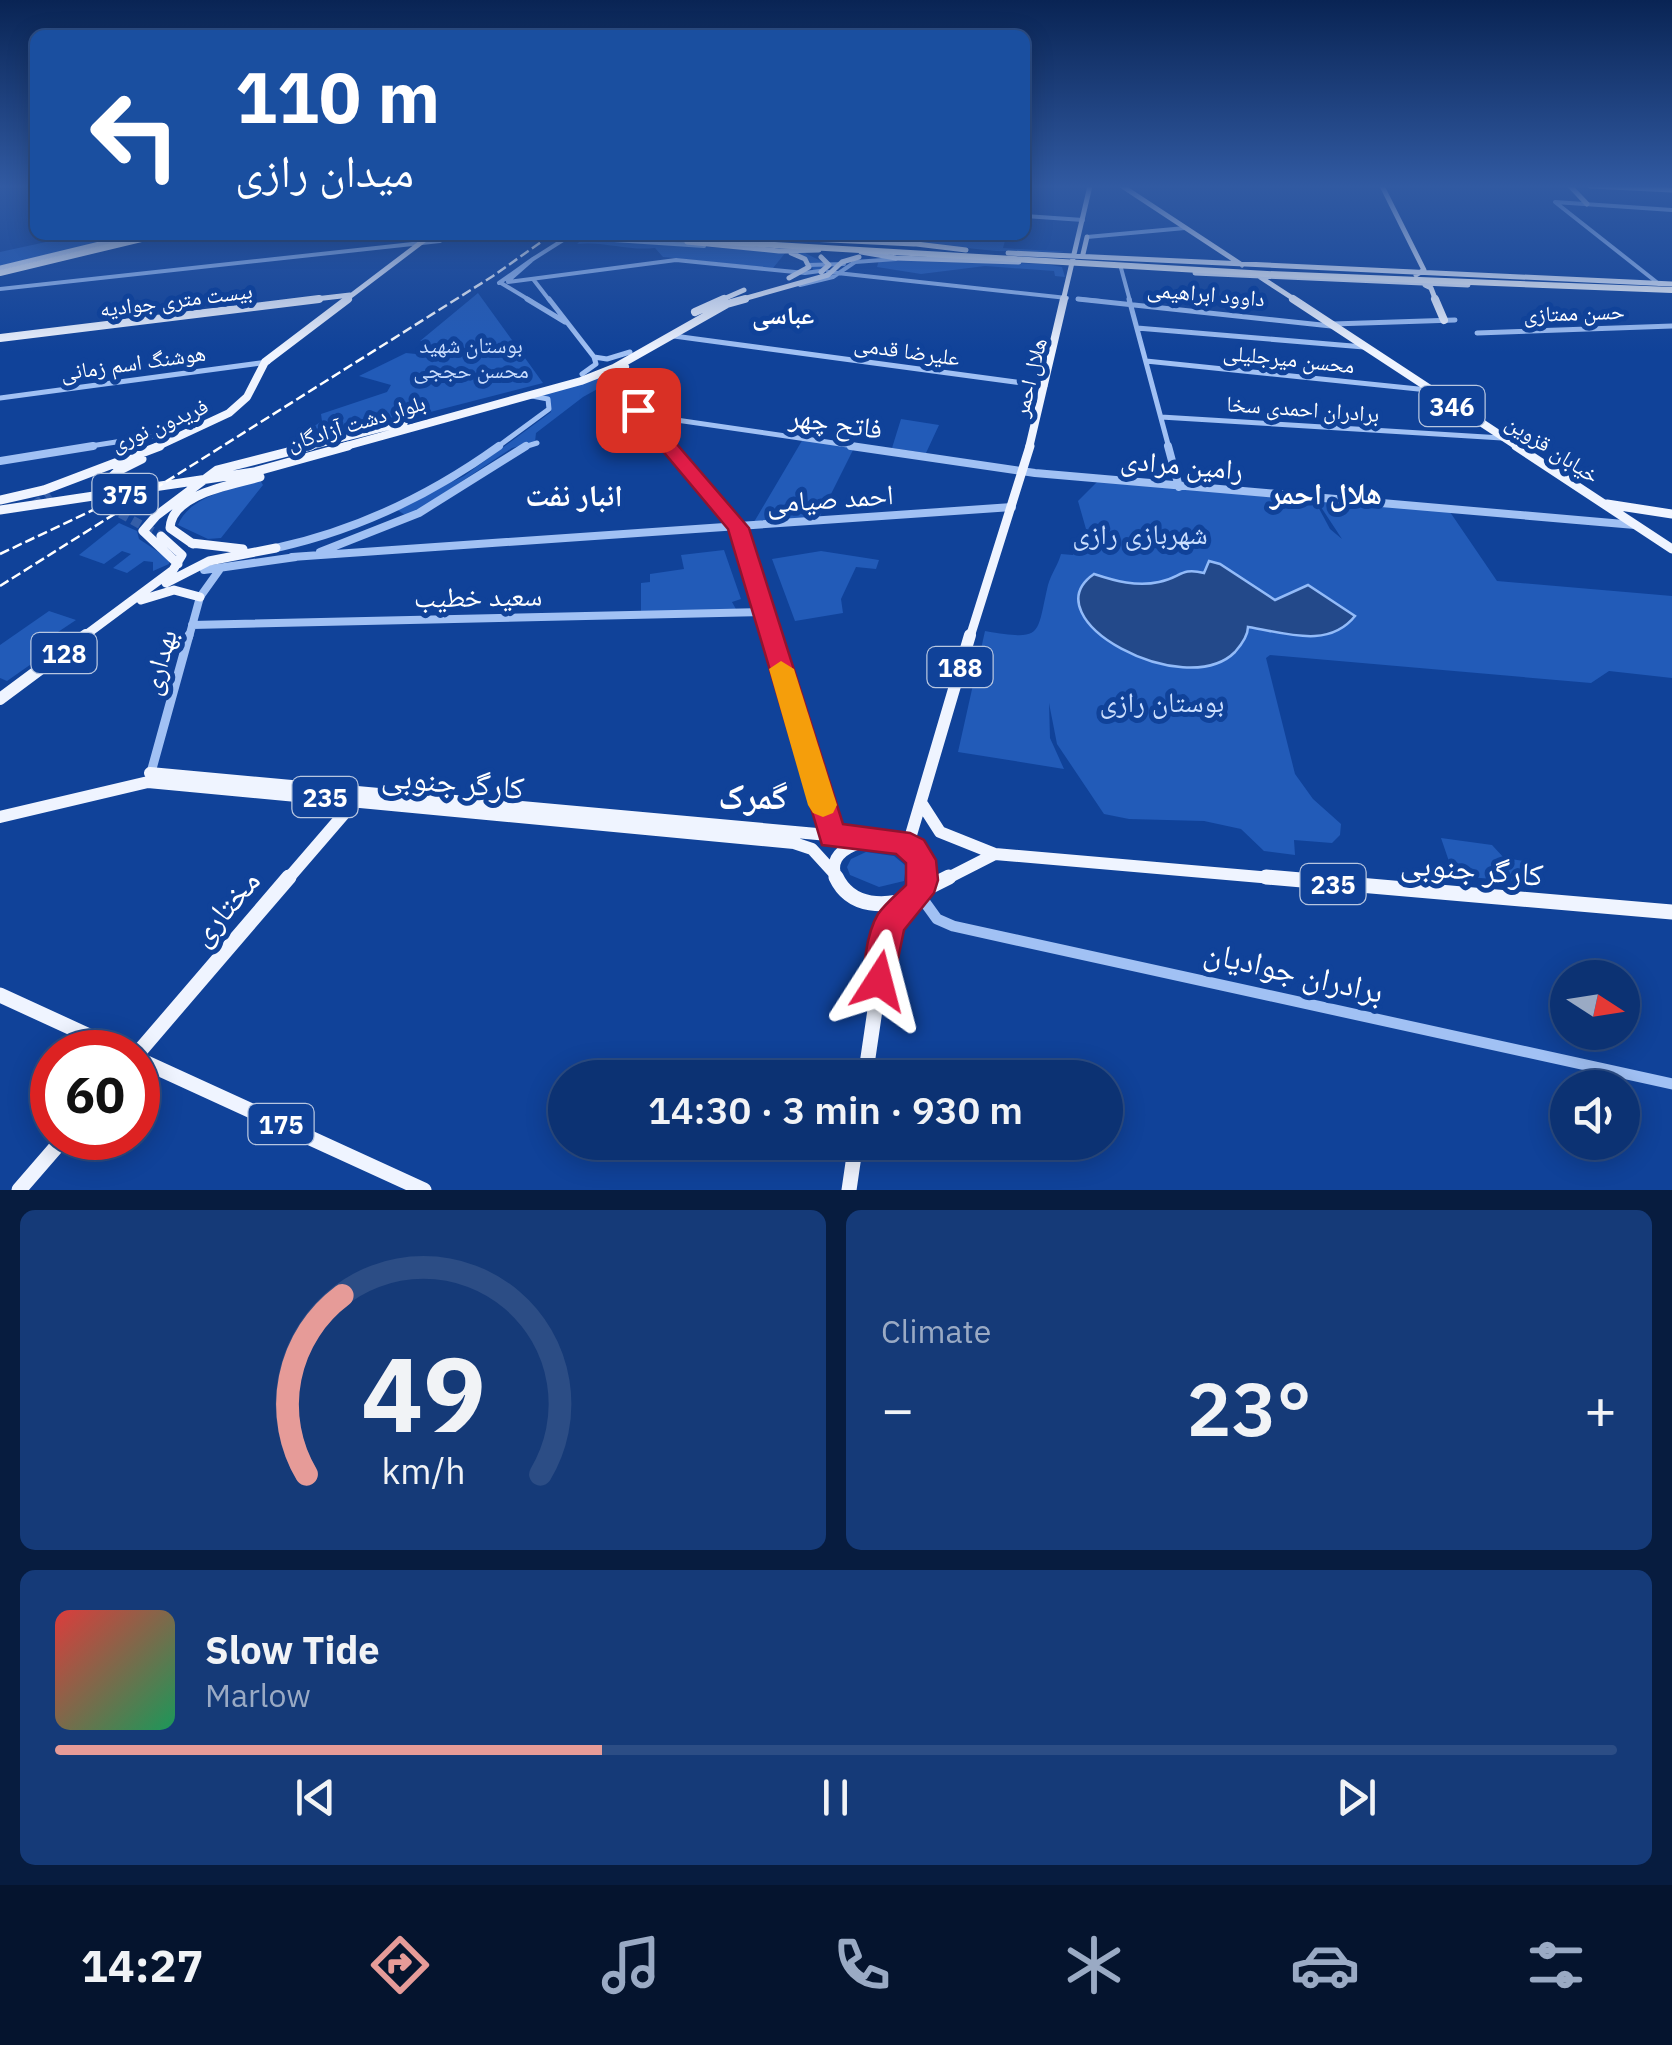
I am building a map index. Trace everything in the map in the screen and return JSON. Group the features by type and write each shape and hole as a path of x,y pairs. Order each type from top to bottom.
{"highway":[{"path":"0,271 121,242"},
{"path":"0,271 129,242"},
{"path":"718,242 1037,256"},
{"path":"781,242 1259,271 1672,290"},
{"path":"892,242 951,253 966,250 1008,256"},
{"path":"19,264 107,245"},
{"path":"863,256 951,253 1267,274 1672,290"}],"main road":[{"path":"0,271 110,242"},
{"name":"فریدون نوری","path":"178,445 202,435 246,401 268,362 429,242"},
{"path":"683,242 812,252 821,256 863,256 875,250 868,242"},
{"path":"812,242 808,245 812,252"},
{"path":"832,242 914,244"},
{"path":"898,242 966,250"},
{"path":"1070,252 1072,242"},
{"name":"188","path":"1068,295 1082,242"},
{"path":"1084,242 1085,255"},
{"name":"346","path":"1206,242 1264,282"},
{"path":"1208,242 1256,267"},
{"path":"1411,242 1424,270 1416,274"},
{"path":"1414,242 1455,320"},
{"path":"692,321 723,298 802,270 800,256 754,247"},
{"path":"779,252 832,250 908,258 1424,284 1659,284 1672,290"},
{"path":"1061,256 1070,252 1085,255"},
{"path":"1008,256 1085,255 1416,274 1438,283 1672,290"},
{"name":"375","path":"630,352 732,301 825,270 829,263 821,256"},
{"name":"375","path":"643,351 732,301 828,274 842,262 863,256"},
{"path":"1054,264 1091,266"},
{"path":"1067,267 1064,294 1068,295"},
{"path":"1078,299 1074,296 1080,268"},
{"path":"1233,275 1275,283 1325,322"},
{"path":"1285,289 1284,283 1294,279"},
{"path":"1264,282 1325,322"},
{"name":"خیابان قزوین","path":"1264,282 1672,550"},
{"path":"1424,284 1431,288 1444,320"},
{"name":"بیست متری جوادیه","path":"0,338 353,295"},
{"name":"هلال احمر","path":"1024,470 1068,295"},
{"path":"643,351 618,372 614,382 738,528 832,836"},
{"name":"بلوار دشت آزادگان","path":"406,424 503,401 614,368 643,351"},
{"name":"بلوار دشت آزادگان","path":"222,473 272,468 406,424 582,374 630,352"},
{"name":"فریدون نوری","path":"0,507 163,444 246,401"},
{"path":"102,486 124,467 178,445 229,413"},
{"path":"194,544 170,528 174,512 197,498 406,424"},
{"path":"50,494 102,470 97,470"},
{"name":"188","path":"908,845 1024,470"},
{"path":"222,473 208,480 212,484 263,476"},
{"path":"178,564 172,554 143,534 151,520 222,473"},
{"name":"375","path":"0,507 222,473"},
{"path":"1602,504 1672,514"},
{"path":"127,607 178,564 180,550 160,536 236,549 276,548"},
{"name":"128","path":"0,700 127,607 209,561 276,548"},
{"path":"127,607 174,590 200,597"},
{"name":"کارگر جنوبی","path":"0,818 149,777 872,840"},
{"name":"کارگر جنوبی","path":"149,777 356,800 502,808 794,843 812,848 833,872"},
{"name":"مختاری","path":"160,1030 356,800"},
{"name":"کارگر جنوبی","path":"922,804 928,824 953,841 994,854 1672,912"},
{"path":"868,1060 886,935 894,917 912,898 923,880 921,860 908,845 872,840 845,847 834,860 833,872 841,890 856,901 880,906 912,898 994,854"},
{"path":"0,995 76,1030"},
{"name":"175","path":"160,1066 424,1190"},
{"path":"19,1190 45,1160"},
{"path":"848,1190 853,1160"}],"street":[{"path":"0,271 138,242"},
{"path":"0,289 425,242"},
{"path":"503,282 562,242"},
{"path":"660,242 754,247"},
{"path":"1605,242 1659,284"},
{"path":"732,301 838,274 861,261 908,258"},
{"path":"503,282 676,260 1068,295"},
{"path":"802,270 837,263 846,268"},
{"path":"1121,268 1179,487"},
{"path":"534,278 594,357 596,364 582,374"},
{"path":"503,282 568,324"},
{"name":"داوود ابراهیمی","path":"1078,299 1325,322 1455,320"},
{"path":"547,314 559,311"},
{"name":"علیرضا قدمی","path":"692,321 674,336 1045,386"},
{"name":"حسن ممتازی","path":"1478,333 1672,326"},
{"path":"1137,328 1364,347"},
{"path":"594,357 608,359 630,352"},
{"name":"محسن میرجلیلی","path":"1146,360 1428,390"},
{"name":"هوشنگ اسم زمانی","path":"0,398 268,362"},
{"path":"276,548 315,540 360,524 457,478 550,406 540,396 503,401"},
{"name":"فاتح چهر","path":"642,415 1024,470"},
{"name":"برادران احمدی سخا","path":"1160,417 1502,438"},
{"path":"0,460 154,436 171,437 163,444"},
{"path":"209,561 201,568 292,558 348,544 451,496 524,445 537,442"},
{"name":"رامین مرادی","path":"1024,470 1636,526"},
{"name":"احمد صیامی","path":"292,558 1012,507"},
{"path":"360,524 396,517 387,529"},
{"name":"بهداری","path":"149,777 200,597 207,583 229,564"},
{"name":"سعید خطیب","path":"192,625 764,612"},
{"name":"برادران جوادیان","path":"912,898 937,919 954,926 1672,1084"}],"green space":[{"path":"48,242 102,242 0,266 0,252"},
{"path":"643,242 784,253 688,242 795,248 827,264 822,270 806,272 813,270 809,260 786,252 773,268 663,257 655,248 577,244"},
{"path":"903,242 1005,242 1003,248 1068,252 996,251"},
{"path":"879,260 1045,264 1062,267 1065,277 1055,276 1054,271 985,266 921,274 877,267"},
{"name":"بوستان شهید محسن حججی","path":"478,293 543,383 333,437 290,442 322,421 321,414 387,392 391,385 359,376 406,353 416,354 430,343 420,341"},
{"path":"608,374 612,381 583,397 536,433 535,442 512,448 408,517 396,509 464,476 551,412 550,399 534,394"},
{"path":"901,419 939,425 926,453 892,448"},
{"path":"803,439 855,446 819,518 754,522"},
{"path":"260,480 263,485 221,538 208,539 178,525 202,500"},
{"name":"بوستان رازی","path":"1098,481 1315,501 1330,529 1342,539 1317,501 1450,512 1497,581 1672,596 1672,678 1609,671 1591,683 1270,655 1266,658 1295,774 1313,799 1341,824 1340,835 1332,843 1294,840 1295,855 1264,851 1241,829 1204,821 1129,819 1104,814 1057,744 1049,703 1050,738 1064,769 958,752 985,631 1018,635 1034,631 1061,554 1073,555 1086,529 1078,501"},
{"path":"119,523 137,531 139,539 169,559 169,564 153,571 153,562 144,561 127,573 113,568 131,554 122,551 104,564 79,555"},
{"path":"724,550 741,599 732,602 737,611 641,611 641,583 650,582 650,574 684,569 681,555"},
{"path":"821,551 879,560 876,569 856,567 841,599 843,613 795,621 772,559"},
{"path":"49,611 76,620 55,634 67,639 7,681 0,678 0,645"},
{"path":"1441,838 1492,845 1504,858 1524,861 1531,873 1516,872 1520,881 1454,876"},
{"path":"866,852 894,856 906,866 904,881 879,887 850,875 847,867 851,859"}],"shaded area":[{"path":"1209,561 1220,564 1275,600 1308,585 1355,616 1332,633 1319,636 1248,627 1235,652 1212,665 1183,667 1151,661 1121,649 1097,632 1082,612 1079,592 1094,574 1143,584 1185,572 1204,573"}],"tunnel":[{"path":"102,486 97,493 98,501 161,536"},
{"path":"34,505 50,494"}],"railway":[{"path":"0,586 542,242"},
{"path":"0,554 93,510"}],"slow traffic":[{"path":"781,669 823,805"}],"district":[{"name":"عباسی","path":"783,314"},
{"name":"هلال احمر","path":"1326,492"},
{"name":"انبار نفت","path":"574,494"},
{"name":"گمرک","path":"753,796"}],"route":[{"path":"638,410 738,528 832,836 900,842 914,849 921,860 923,880 918,893 894,917 886,935 879,981"}],"park label":[{"name":"شهربازی رازی","path":"1140,533"}]}
